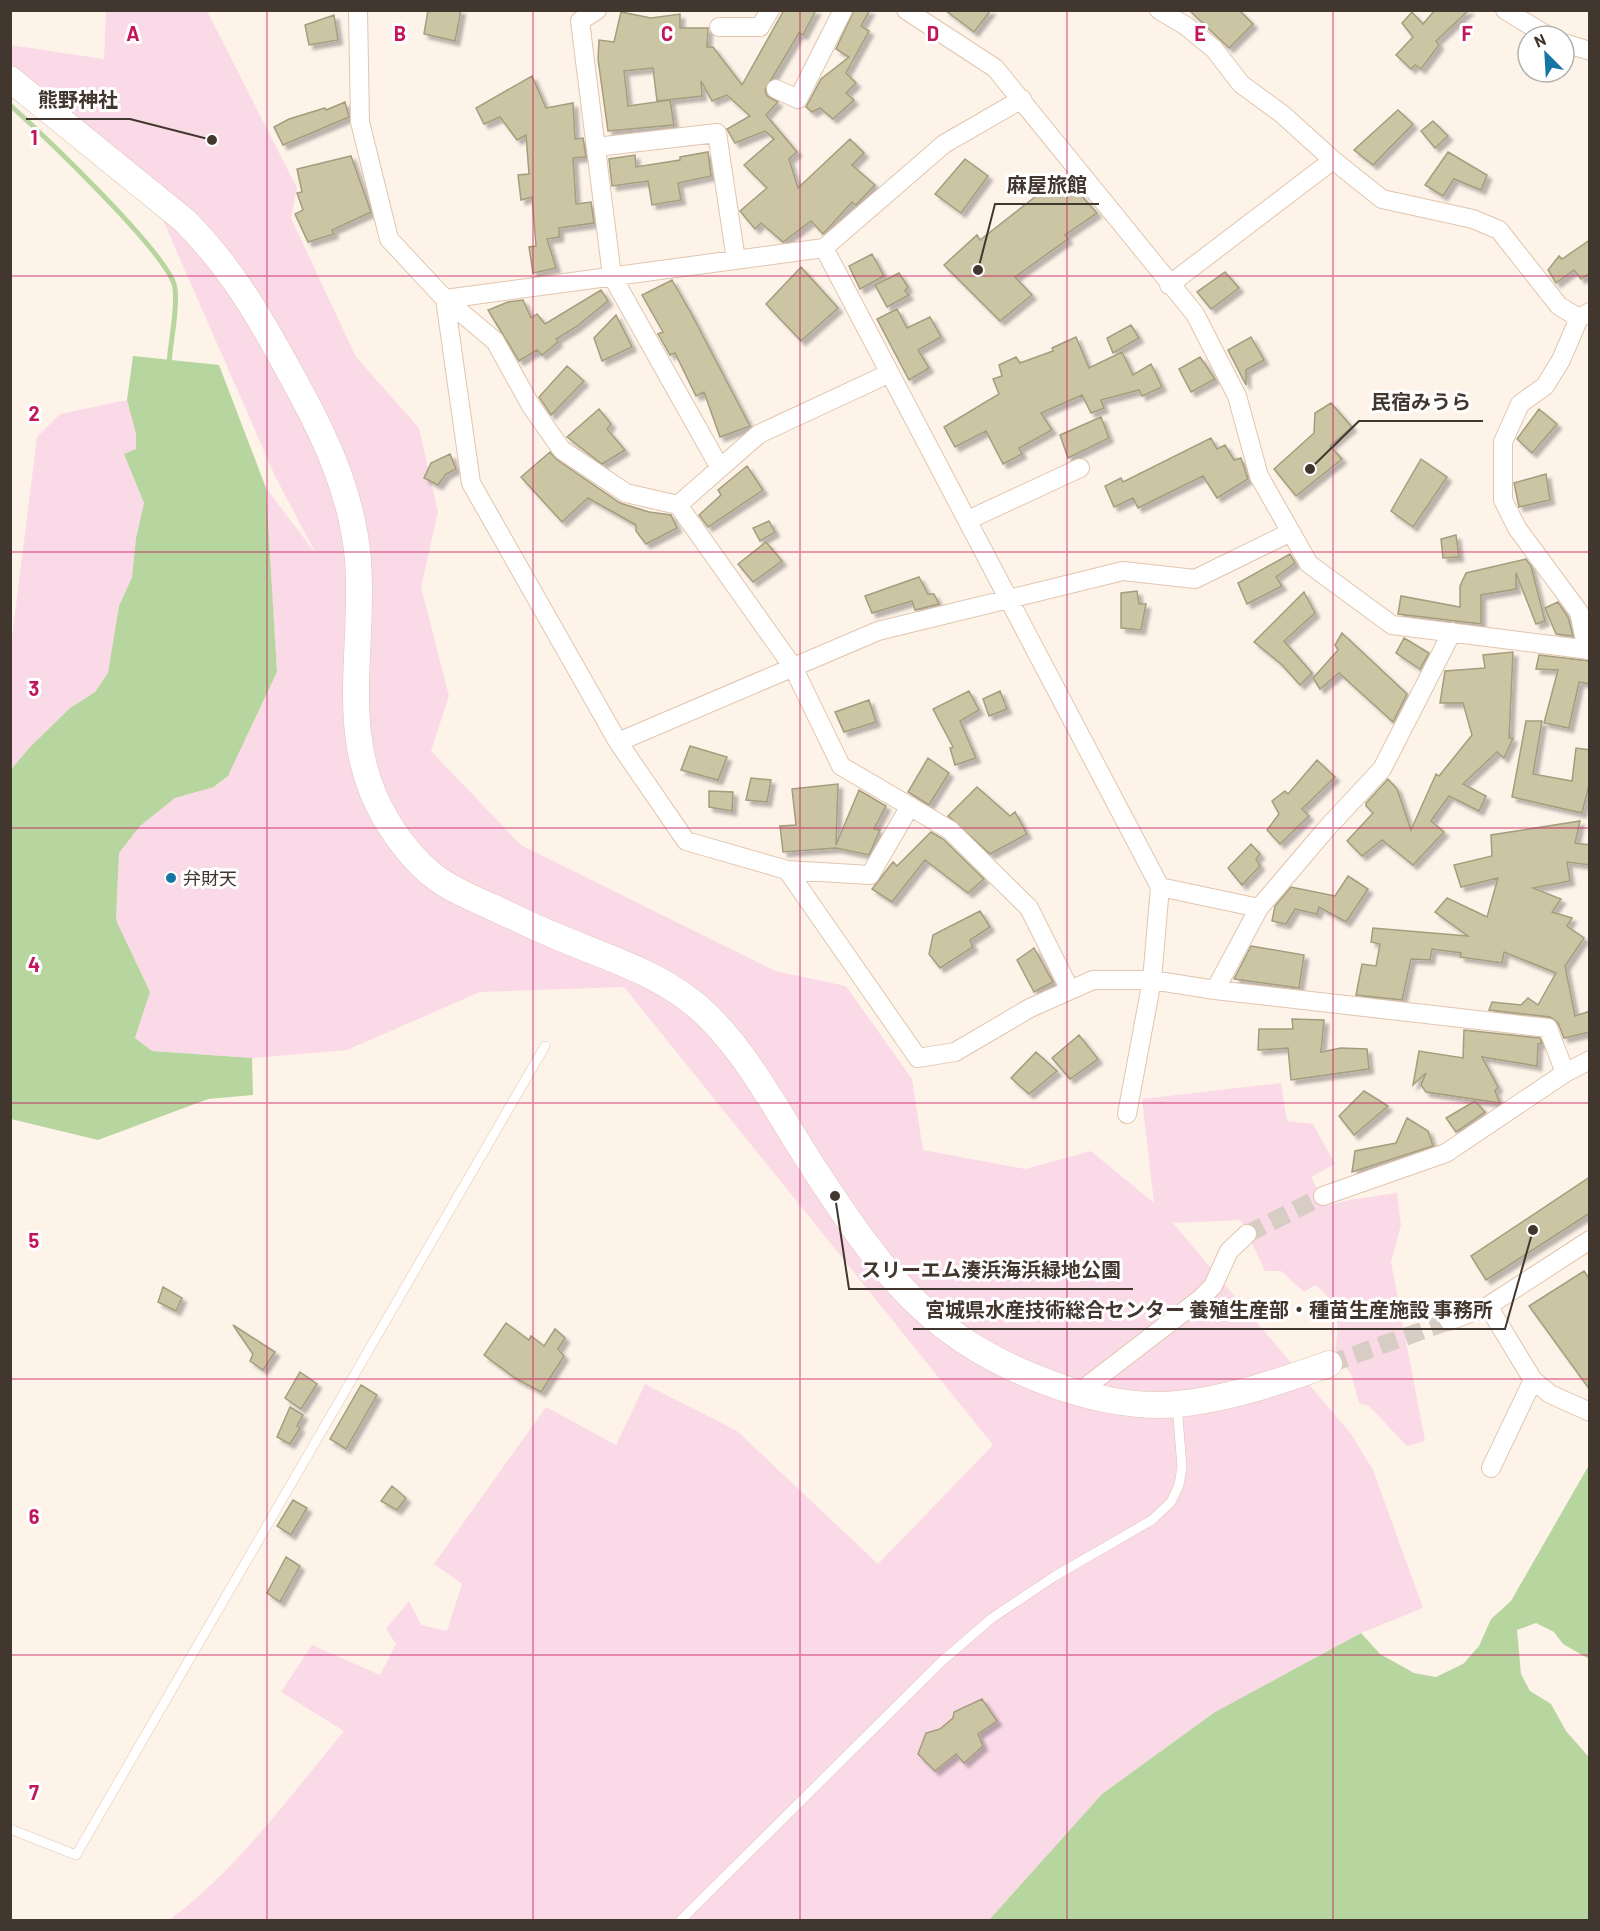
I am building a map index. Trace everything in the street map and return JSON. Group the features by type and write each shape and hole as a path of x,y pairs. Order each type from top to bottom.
{"street":[{"path":"358,10 360,122 389,238 445,298 495,341 531,406 562,450 626,493 678,505 793,667 841,765 950,830 1029,908 1070,990"},
{"path":"597,10 580,21 612,276 720,468"},
{"path":"719,27 760,27 770,10"},
{"path":"776,89 798,99 843,10"},
{"path":"906,10 995,68 1169,285 1195,314 1237,396 1259,476 1310,564 1392,626 1588,650 1579,612 1517,528 1503,500 1503,442 1520,404 1545,386 1584,315 1559,306 1499,230 1473,219 1382,199 1333,160 1282,114 1241,84 1204,41 1186,26 1159,10"},
{"path":"1505,10 1528,24"},
{"path":"10,78 184,220 213,250 255,309 330,448 353,524 358,556 360,594 355,679 359,750 374,795 387,822 410,852 435,878 471,898 551,934 640,970 695,1004 755,1075 817,1173 890,1277 916,1304 962,1341 1012,1370 1078,1393 1118,1401 1177,1404 1271,1384 1329,1364"},
{"path":"445,298 824,248 944,144 1022,99"},
{"path":"596,147 717,133 736,260"},
{"path":"1169,285 1333,160"},
{"path":"824,248 1160,887 1152,980 1127,1114"},
{"path":"445,298 471,483 618,742 687,841 787,870 870,875 910,806"},
{"path":"678,505 759,434 890,373"},
{"path":"968,520 1080,468"},
{"path":"618,742 878,631 1122,571 1195,579 1291,532"},
{"path":"1215,990 1259,908 1327,828 1382,770 1452,632"},
{"path":"787,870 918,1058 955,1052 1030,1008 1094,980 1152,980 1215,990 1548,1028 1565,1073"},
{"path":"1160,887 1259,908"},
{"path":"1323,1196 1446,1153 1565,1073 1590,1060"},
{"path":"1565,1073 1590,1074"},
{"path":"1078,1393 1199,1300 1213,1286 1229,1251 1247,1234"},
{"path":"1449,1321 1488,1306 1590,1240"},
{"path":"1488,1306 1533,1380 1550,1394 1590,1412"},
{"path":"1491,1468 1533,1380"}],"lane":[{"path":"10,1829 76,1855 545,1046"},
{"path":"681,1920 950,1654 992,1618 1055,1576 1152,1520 1171,1502 1179,1485 1182,1467 1177,1404"}],"shaded area":[{"path":"106,11 207,11 297,188 291,218 356,357 419,428 438,512 421,587 449,696 431,751 521,845 775,971 846,986 912,1079 923,1150 1025,1169 1091,1151 1154,1203 1142,1099 1281,1083 1287,1121 1313,1124 1335,1164 1311,1177 1327,1206 1349,1200 1397,1193 1401,1225 1391,1262 1425,1441 1407,1446 1369,1406 1359,1403 1351,1374 1335,1353 1336,1315 1330,1299 1323,1292 1315,1285 1304,1292 1281,1271 1265,1271 1241,1220 1173,1223 1351,1434 1373,1470 1423,1608 1361,1633 1215,1712 1102,1794 989,1920 169,1920 194,1900 240,1855 344,1731 281,1692 312,1645 380,1675 396,1644 386,1629 409,1601 421,1625 447,1631 462,1584 434,1564 546,1407 616,1445 645,1384 737,1431 878,1564 993,1445 624,987 480,992 347,1050 252,1058 152,1051 135,1038 150,992 116,920 119,853 140,826 175,798 217,786 228,776 277,672 266,488 316,554 275,476 141,170 11,67 10,45 104,59"},
{"path":"133,356 219,365 266,488 277,672 228,776 214,787 175,798 140,826 119,853 116,920 150,992 135,1038 152,1051 252,1058 253,1095 208,1099 98,1140 11,1119 10,771 29,748 70,708 95,692 108,673 119,606 132,577 136,538 144,503 124,454 136,449 136,434 127,400"},
{"path":"127,400 136,434 136,449 125,455 144,503 136,538 132,577 119,606 109,673 95,692 70,708 29,748 11,771 11,645 37,437 60,414"},
{"path":"1589,1465 1589,1659 1563,1644 1554,1632 1536,1623 1517,1630 1521,1674 1530,1691 1551,1704 1566,1731 1588,1756 1589,1920 989,1920 1102,1794 1215,1712 1361,1633 1380,1654 1414,1673 1436,1677 1463,1664 1479,1646 1491,1619 1511,1601"}],"building":[{"path":"428,10 461,10 455,41 424,34"},
{"path":"784,10 816,10 803,35 799,33 765,90 767,96 778,102 766,115 797,152 789,159 798,188 850,139 864,153 852,165 875,185 856,205 852,202 823,234 811,221 783,242 761,223 755,229 740,211 767,188 744,165 774,139 765,131 735,143 727,129 750,116 727,95 712,101 701,81 702,96 657,101 653,68 624,71 628,106 670,100 674,125 608,131 598,59 599,40 614,42 621,12 651,18 680,14 680,28 708,28 707,47 713,47 742,85"},
{"path":"854,10 870,10 861,26 869,31 846,73 856,83 846,93 854,100 833,119 820,108 812,112 806,107 821,79 849,57 836,49"},
{"path":"945,10 991,10 974,32"},
{"path":"1189,10 1239,10 1253,24 1229,48"},
{"path":"1435,10 1469,10 1436,41 1439,45 1421,69 1415,65 1411,69 1396,55 1413,37 1402,23 1412,12 1423,24"},
{"path":"334,15 338,40 309,45 305,25"},
{"path":"532,76 546,108 573,103 575,139 583,138 586,157 573,158 576,204 591,202 594,223 559,228 559,237 547,239 556,268 533,273 529,247 536,246 532,197 521,200 518,175 529,174 526,135 517,140 500,117 484,124 476,108"},
{"path":"345,102 349,117 283,145 274,127 289,119 325,108 326,110"},
{"path":"1398,110 1413,124 1373,165 1354,150"},
{"path":"1433,121 1448,136 1435,148 1421,131"},
{"path":"708,152 711,176 678,183 681,200 652,205 648,181 612,186 609,159 635,155 636,167 680,160 680,157"},
{"path":"1448,152 1487,175 1481,190 1454,179 1443,196 1425,185"},
{"path":"351,156 371,212 332,230 334,234 308,242 295,214 303,210 297,193 302,192 297,169"},
{"path":"965,159 988,176 961,213 935,194"},
{"path":"1063,175 1097,213 1065,235 1068,239 1015,277 1032,295 1000,321 944,265 977,235 980,240"},
{"path":"1590,240 1590,273 1581,279 1574,270 1556,283 1548,270 1559,256 1562,259"},
{"path":"872,254 884,276 860,289 849,266"},
{"path":"801,267 838,308 801,341 766,304"},
{"path":"1225,272 1239,288 1211,309 1197,292"},
{"path":"899,273 908,287 905,291 909,295 887,307 875,285"},
{"path":"672,280 750,426 720,437 704,392 696,396 675,353 670,355 658,334 663,332 642,295"},
{"path":"601,290 608,301 576,327 556,339 558,342 542,355 537,350 519,361 488,310 508,302 523,300 531,318 537,314 545,324"},
{"path":"897,309 907,328 930,317 941,337 918,350 929,368 909,380 877,319"},
{"path":"616,315 632,347 602,361 594,338"},
{"path":"1131,325 1139,338 1113,353 1107,338"},
{"path":"1076,337 1089,368 1122,352 1133,375 1151,364 1162,387 1142,396 1139,390 1101,400 1104,408 1091,413 1082,395 1041,413 1052,430 1019,448 1022,454 1003,464 986,431 955,447 944,427 999,394 993,379 1002,376 999,365 1016,357 1020,363 1053,351 1052,348"},
{"path":"1251,337 1264,360 1246,370 1246,385 1228,350"},
{"path":"1200,357 1215,379 1191,392 1179,369"},
{"path":"567,366 584,381 551,415 539,397"},
{"path":"1331,403 1352,427 1330,446 1342,459 1296,496 1274,469 1314,433 1315,413"},
{"path":"599,409 611,424 607,429 625,450 602,464 567,437"},
{"path":"1539,409 1557,424 1532,453 1517,439"},
{"path":"1101,417 1109,438 1068,458 1060,435"},
{"path":"1211,438 1217,449 1225,445 1234,460 1241,458 1248,479 1217,498 1203,476 1138,508 1133,498 1114,507 1105,486 1121,478 1123,482"},
{"path":"550,452 556,459 620,503 649,512 671,515 677,528 646,544 636,531 636,525 588,498 562,522 521,477"},
{"path":"450,454 456,469 446,474 438,485 424,478 431,463"},
{"path":"1421,459 1447,477 1413,527 1391,511"},
{"path":"747,466 763,490 708,527 699,515 721,495 718,490"},
{"path":"1546,474 1550,500 1519,507 1514,483"},
{"path":"769,521 775,532 760,541 753,528"},
{"path":"1456,535 1459,557 1443,558 1441,539"},
{"path":"766,542 782,561 753,582 738,564"},
{"path":"1290,554 1295,563 1276,577 1282,586 1247,604 1238,583"},
{"path":"1526,559 1531,566 1545,621 1536,624 1516,573 1516,589 1481,595 1481,624 1398,614 1401,596 1460,607 1460,586 1466,573"},
{"path":"919,577 928,594 934,594 939,604 915,610 912,601 872,613 865,596"},
{"path":"1137,591 1139,604 1146,604 1141,630 1121,628 1121,593"},
{"path":"1304,592 1315,613 1284,641 1312,673 1300,685 1281,664 1254,642"},
{"path":"1558,602 1568,617 1573,636 1556,634 1545,608"},
{"path":"1342,633 1407,694 1393,722 1339,673 1320,689 1313,678 1338,650 1335,645"},
{"path":"1404,638 1429,653 1420,669 1396,653"},
{"path":"1513,652 1509,738 1513,738 1504,758 1497,752 1463,784 1486,796 1479,811 1449,796 1431,821 1444,832 1413,865 1382,840 1362,856 1347,841 1373,813 1366,803 1388,779 1397,789 1411,830 1436,774 1439,776 1472,735 1463,703 1440,703 1445,671 1485,668 1483,655"},
{"path":"1539,655 1590,661 1590,684 1579,682 1569,728 1544,723 1558,670 1536,669"},
{"path":"969,691 979,710 960,721 976,758 955,765 950,748 953,747 933,709"},
{"path":"1000,691 1007,709 989,716 983,699"},
{"path":"869,700 876,722 844,732 835,712"},
{"path":"1526,721 1542,721 1533,774 1572,781 1576,748 1590,750 1590,781 1582,813 1512,797"},
{"path":"690,746 727,757 718,780 681,770"},
{"path":"928,758 949,773 929,805 908,792"},
{"path":"1317,760 1335,777 1302,809 1309,816 1280,844 1267,830 1279,814 1272,801 1285,791 1288,794"},
{"path":"751,778 771,780 767,802 746,800"},
{"path":"838,784 836,845 859,790 886,806 874,829 880,830 869,855 836,848 783,852 780,826 796,825 792,789"},
{"path":"977,787 1010,816 1015,812 1027,834 990,854 948,816"},
{"path":"709,791 733,792 732,811 709,807"},
{"path":"1580,821 1575,843 1590,845 1590,865 1567,862 1570,881 1533,888 1561,899 1552,912 1572,918 1567,926 1584,938 1565,966 1575,1016 1590,1011 1590,1032 1564,1038 1558,1023 1550,1017 1489,1010 1492,1002 1521,1005 1528,998 1538,1005 1556,973 1504,952 1502,963 1460,957 1461,953 1432,949 1430,960 1411,959 1402,1000 1356,995 1362,964 1376,966 1380,944 1371,942 1373,928 1468,936 1435,912 1447,898 1487,917 1498,878 1461,887 1454,865 1492,856 1491,835"},
{"path":"931,832 943,839 984,879 968,893 925,860 892,902 872,889 893,862 897,866"},
{"path":"1251,844 1260,854 1256,859 1260,866 1242,885 1228,868"},
{"path":"1348,876 1368,889 1346,922 1319,907 1317,914 1295,909 1286,924 1272,921 1275,906 1291,887 1335,896"},
{"path":"980,911 990,927 970,940 973,947 940,968 929,954 933,935"},
{"path":"1251,946 1304,955 1299,988 1234,979"},
{"path":"1034,948 1053,982 1034,992 1017,960"},
{"path":"1292,1019 1324,1020 1321,1052 1341,1048 1367,1049 1369,1069 1291,1080 1288,1048 1258,1050 1259,1029 1293,1029"},
{"path":"1464,1030 1540,1038 1542,1043 1538,1044 1537,1066 1482,1057 1498,1087 1495,1091 1500,1103 1426,1092 1421,1085 1426,1073 1413,1085 1419,1051 1463,1058"},
{"path":"1079,1035 1098,1059 1070,1079 1052,1058"},
{"path":"1036,1052 1057,1071 1029,1094 1011,1078"},
{"path":"1364,1091 1388,1106 1354,1135 1339,1116"},
{"path":"1475,1101 1485,1112 1456,1132 1446,1118"},
{"path":"1407,1118 1428,1131 1433,1146 1352,1172 1355,1151 1396,1143"},
{"path":"1590,1177 1590,1213 1486,1280 1471,1256"},
{"path":"1584,1271 1590,1280 1590,1390 1529,1306"},
{"path":"163,1287 182,1298 176,1311 158,1302"},
{"path":"506,1323 529,1340 531,1336 544,1346 555,1329 565,1338 558,1349 564,1356 541,1392 515,1378 484,1355"},
{"path":"233,1325 275,1352 263,1370 250,1361 253,1354"},
{"path":"300,1372 317,1384 301,1409 285,1398"},
{"path":"361,1385 377,1395 346,1449 330,1439"},
{"path":"290,1407 303,1415 297,1426 300,1428 290,1444 277,1437"},
{"path":"392,1486 406,1498 397,1510 381,1501"},
{"path":"293,1500 307,1508 291,1535 277,1526"},
{"path":"286,1557 300,1566 280,1602 267,1593"},
{"path":"982,1699 997,1721 978,1734 983,1746 964,1763 956,1754 935,1771 918,1754 926,1733 940,1729 953,1718 954,1712"}],"waterway":[{"path":"10,105 48,140 129,223 168,272 176,297 169,365"}],"tunnel":[{"path":"1247,1234 1323,1196"},
{"path":"1329,1364 1449,1321"}],"place":[{"name":"熊野神社","path":"212,140"},
{"name":"麻屋旅館","path":"978,270"},
{"name":"民宿みうら","path":"1310,469"},
{"name":"弁財天","path":"171,878"},
{"name":"スリーエム湊浜海浜緑地公園","path":"835,1196"},
{"name":"宮城県水産技術総合センター 養殖生産部・種苗生産施設 事務所","path":"1533,1230"}]}
